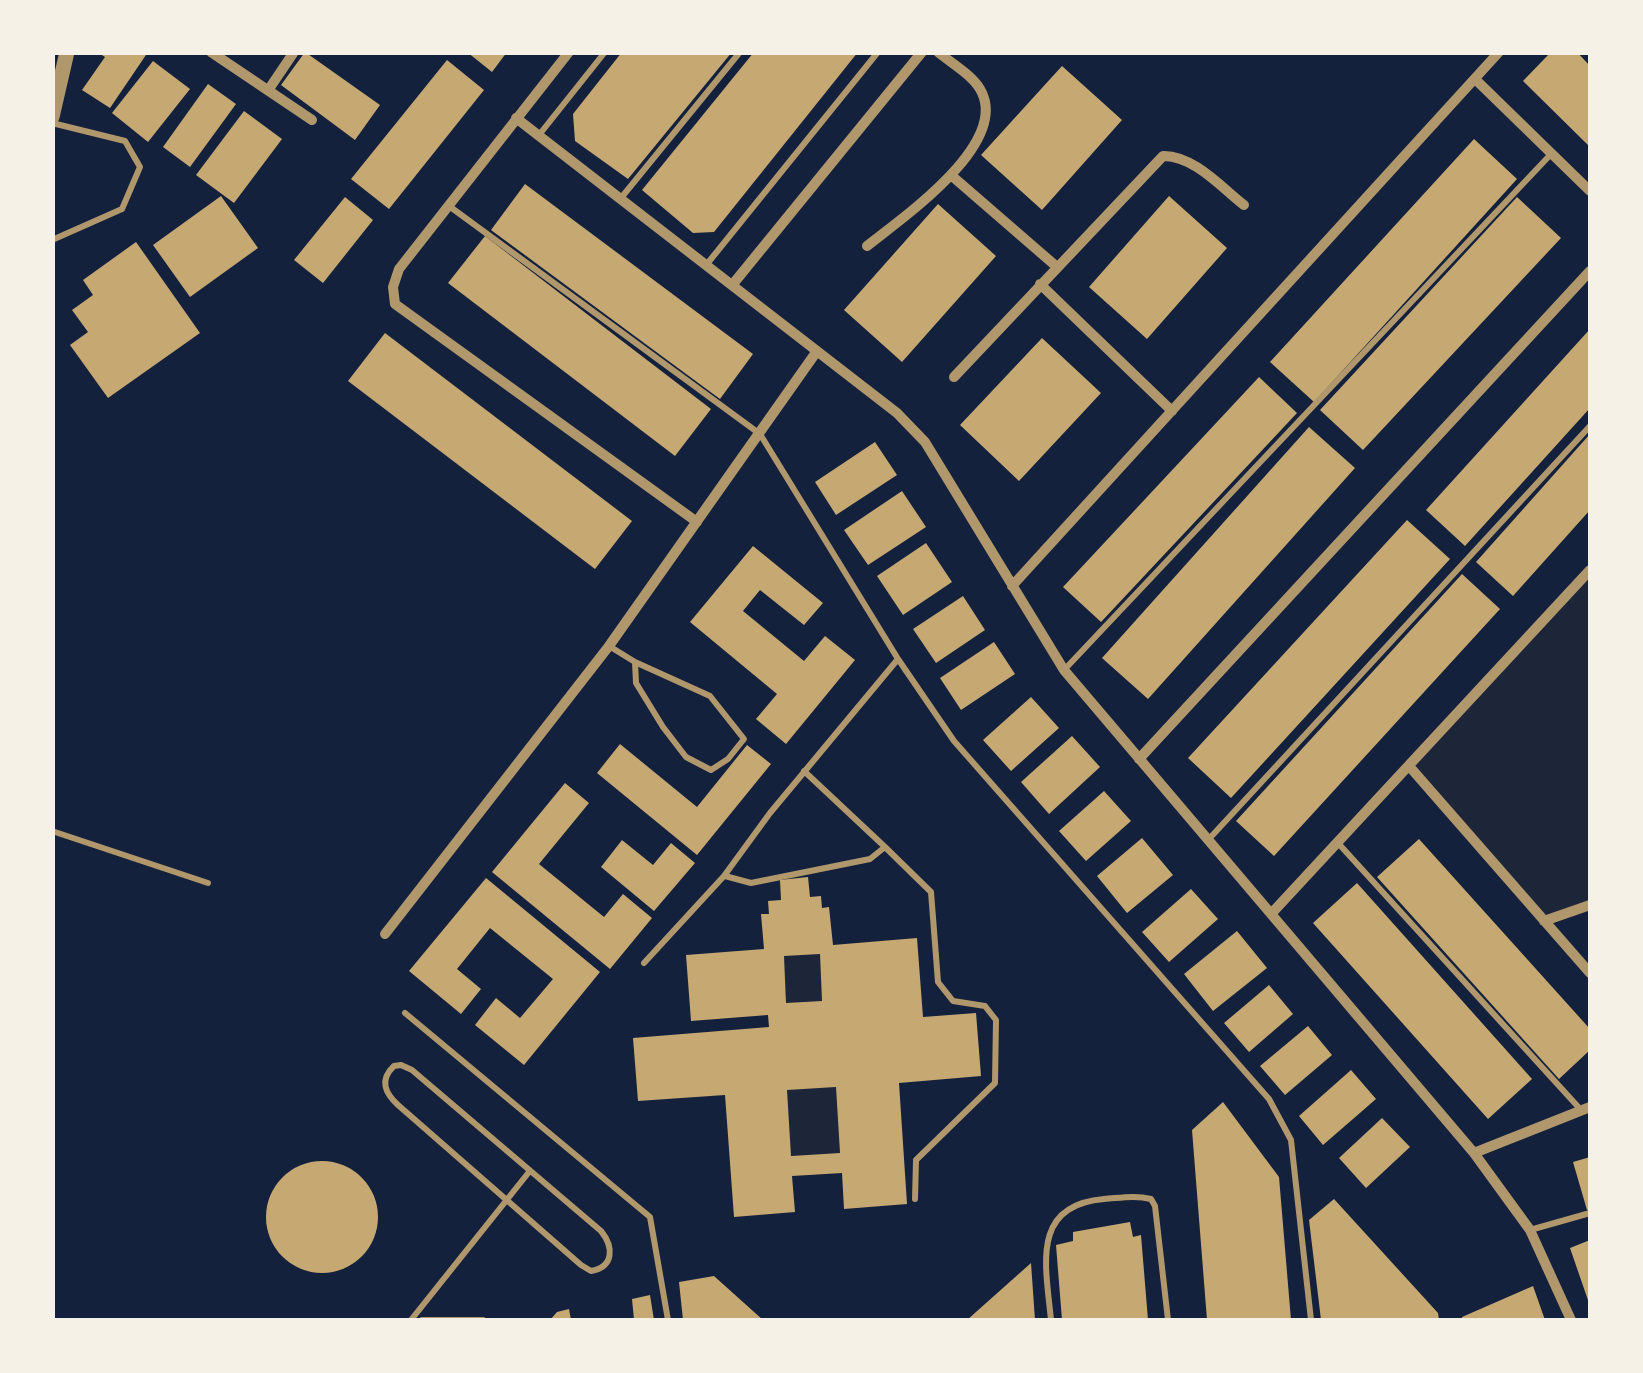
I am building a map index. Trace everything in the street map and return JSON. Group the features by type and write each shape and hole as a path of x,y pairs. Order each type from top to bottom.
{"street":[{"path":"52,120 68,52"},
{"path":"210,52 312,120"},
{"path":"269,89 294,52"},
{"path":"569,52 399,270 393,287 395,304 697,522"},
{"path":"732,284 922,52"},
{"path":"867,246 937,192 978,136 985,104 976,84 938,52"},
{"path":"1012,586 1499,52"},
{"path":"1474,79 1590,191"},
{"path":"516,118 898,413 925,442 1064,670 1474,1153 1530,1230 1571,1320"},
{"path":"954,377 1163,156 1179,158 1194,166 1244,205"},
{"path":"952,176 1057,266"},
{"path":"1138,759 1590,271"},
{"path":"1040,284 1172,411"},
{"path":"385,934 610,646 817,351"},
{"path":"1271,914 1590,570"},
{"path":"1409,766 1590,973"},
{"path":"1544,921 1590,905"},
{"path":"1474,1153 1586,1109"}],"lane":[{"path":"539,135 604,52"},
{"path":"621,198 740,52"},
{"path":"707,264 878,52"},
{"path":"52,120 126,142 140,167 122,209 52,240"},
{"path":"1064,670 1552,153"},
{"path":"447,204 760,434 898,658 954,741 1269,1099 1291,1140 1311,1320"},
{"path":"1208,840 1590,426"},
{"path":"610,646 635,662 710,696 744,738 728,758 711,770 686,757 636,683 635,662"},
{"path":"644,963 724,876 898,658"},
{"path":"804,771 931,892 938,982 953,1000 986,1006 996,1020 995,1082 916,1160 915,1199"},
{"path":"52,831 208,883"},
{"path":"1338,842 1586,1109"},
{"path":"724,876 751,883 870,859 885,847"},
{"path":"405,1013 650,1217 668,1320"},
{"path":"401,1066 412,1070 529,1172 610,1242 612,1252 600,1270 591,1271 389,1096 385,1089 388,1072 401,1066"},
{"path":"411,1320 529,1172"},
{"path":"1051,1320 1046,1238 1052,1227 1065,1210 1084,1200 1139,1196 1150,1198 1156,1206 1168,1320"},
{"path":"1530,1230 1590,1212"},
{"path":"422,1320 482,1320"}],"shaded area":[{"path":"1590,570 1590,905 1544,921 1409,766"},
{"path":"820,954 822,1001 786,1003 784,956"},
{"path":"836,1087 840,1153 791,1156 787,1090"}],"building":[{"path":"97,52 148,52 110,108 82,90 105,57"},
{"path":"305,52 380,105 355,140 281,85"},
{"path":"467,52 507,52 492,72"},
{"path":"622,52 732,52 628,179 575,141 573,114"},
{"path":"754,52 858,52 714,232 693,233 642,190"},
{"path":"1551,52 1577,52 1590,66 1590,147 1523,81"},
{"path":"447,60 484,90 389,209 351,179"},
{"path":"153,61 190,89 148,142 112,113"},
{"path":"1062,66 1122,120 1042,210 981,155"},
{"path":"208,84 236,104 190,167 163,147"},
{"path":"244,111 282,139 234,203 196,175"},
{"path":"1474,139 1517,179 1314,402 1270,362"},
{"path":"525,184 753,354 720,399 491,230"},
{"path":"221,196 258,248 190,297 153,245"},
{"path":"1169,196 1227,248 1147,339 1089,287"},
{"path":"345,197 373,220 323,283 294,260"},
{"path":"1517,197 1561,238 1363,450 1320,410"},
{"path":"938,204 996,256 902,362 844,310"},
{"path":"485,236 711,409 675,456 448,283"},
{"path":"136,242 200,333 108,398 70,345 88,332 72,310 93,295 83,280"},
{"path":"1590,329 1590,408 1465,546 1426,510"},
{"path":"385,333 632,521 595,569 348,381"},
{"path":"1042,338 1101,393 1019,481 960,425"},
{"path":"1259,377 1297,413 1101,622 1063,587"},
{"path":"1309,427 1355,468 1148,699 1102,658"},
{"path":"1590,434 1590,510 1513,596 1476,562"},
{"path":"875,442 897,475 836,515 815,482"},
{"path":"902,491 926,527 868,565 844,530"},
{"path":"1407,520 1450,559 1231,798 1188,758"},
{"path":"926,543 952,582 903,615 877,576"},
{"path":"753,546 823,603 804,625 760,590 743,611 804,661 825,636 855,660 786,744 756,719 777,694 690,622"},
{"path":"1462,574 1500,609 1274,856 1236,821"},
{"path":"963,596 985,630 936,663 913,629"},
{"path":"994,642 1015,674 961,710 940,678"},
{"path":"1031,697 1059,728 1011,771 983,740"},
{"path":"1072,736 1100,767 1049,814 1021,782"},
{"path":"620,744 697,807 747,745 771,764 697,855 597,773"},
{"path":"565,783 589,803 539,864 604,917 623,894 652,918 610,969 492,872"},
{"path":"1104,791 1131,821 1086,861 1059,831"},
{"path":"1142,838 1173,875 1127,913 1097,876"},
{"path":"1419,839 1590,1029 1590,1050 1559,1079 1377,877"},
{"path":"622,840 653,865 671,843 695,863 654,911 601,867"},
{"path":"808,877 810,897 821,896 822,908 829,907 833,945 917,938 923,1017 976,1013 981,1076 899,1083 907,1204 844,1209 842,1173 792,1176 795,1212 734,1217 725,1095 638,1101 633,1038 769,1027 768,1015 691,1021 686,955 764,949 761,914 769,914 768,901 781,900 780,880","holes":["820,954 822,1001 786,1003 784,956","836,1087 840,1153 791,1156 787,1090"]},
{"path":"486,878 600,972 524,1065 475,1025 496,998 520,1018 553,979 490,928 457,969 481,989 461,1014 409,971"},
{"path":"1357,883 1532,1079 1488,1119 1313,923"},
{"path":"1191,889 1218,919 1169,962 1142,932"},
{"path":"1237,931 1267,968 1213,1011 1184,974"},
{"path":"1269,985 1293,1014 1249,1052 1224,1023"},
{"path":"1308,1026 1332,1055 1285,1095 1260,1066"},
{"path":"1351,1070 1376,1099 1323,1145 1299,1116"},
{"path":"1223,1102 1279,1177 1291,1320 1207,1320 1192,1130"},
{"path":"1382,1118 1410,1147 1366,1188 1339,1158"},
{"path":"1590,1157 1590,1209 1587,1210 1573,1162"},
{"path":"322,1161 343,1165 362,1177 374,1196 378,1217 374,1238 362,1257 343,1269 322,1273 301,1269 282,1257 270,1238 266,1217 270,1196 282,1177 301,1165"},
{"path":"1334,1199 1438,1313 1439,1320 1321,1320 1309,1220"},
{"path":"1130,1222 1133,1237 1141,1235 1148,1320 1062,1320 1056,1245 1073,1241 1073,1232"},
{"path":"1590,1240 1590,1306 1570,1248"},
{"path":"1031,1263 1035,1320 967,1320"},
{"path":"714,1276 763,1320 683,1320 679,1282"},
{"path":"1533,1286 1545,1320 1462,1320 1462,1317"},
{"path":"650,1295 654,1320 634,1320 632,1299"},
{"path":"569,1309 571,1320 550,1320 557,1312"}]}
